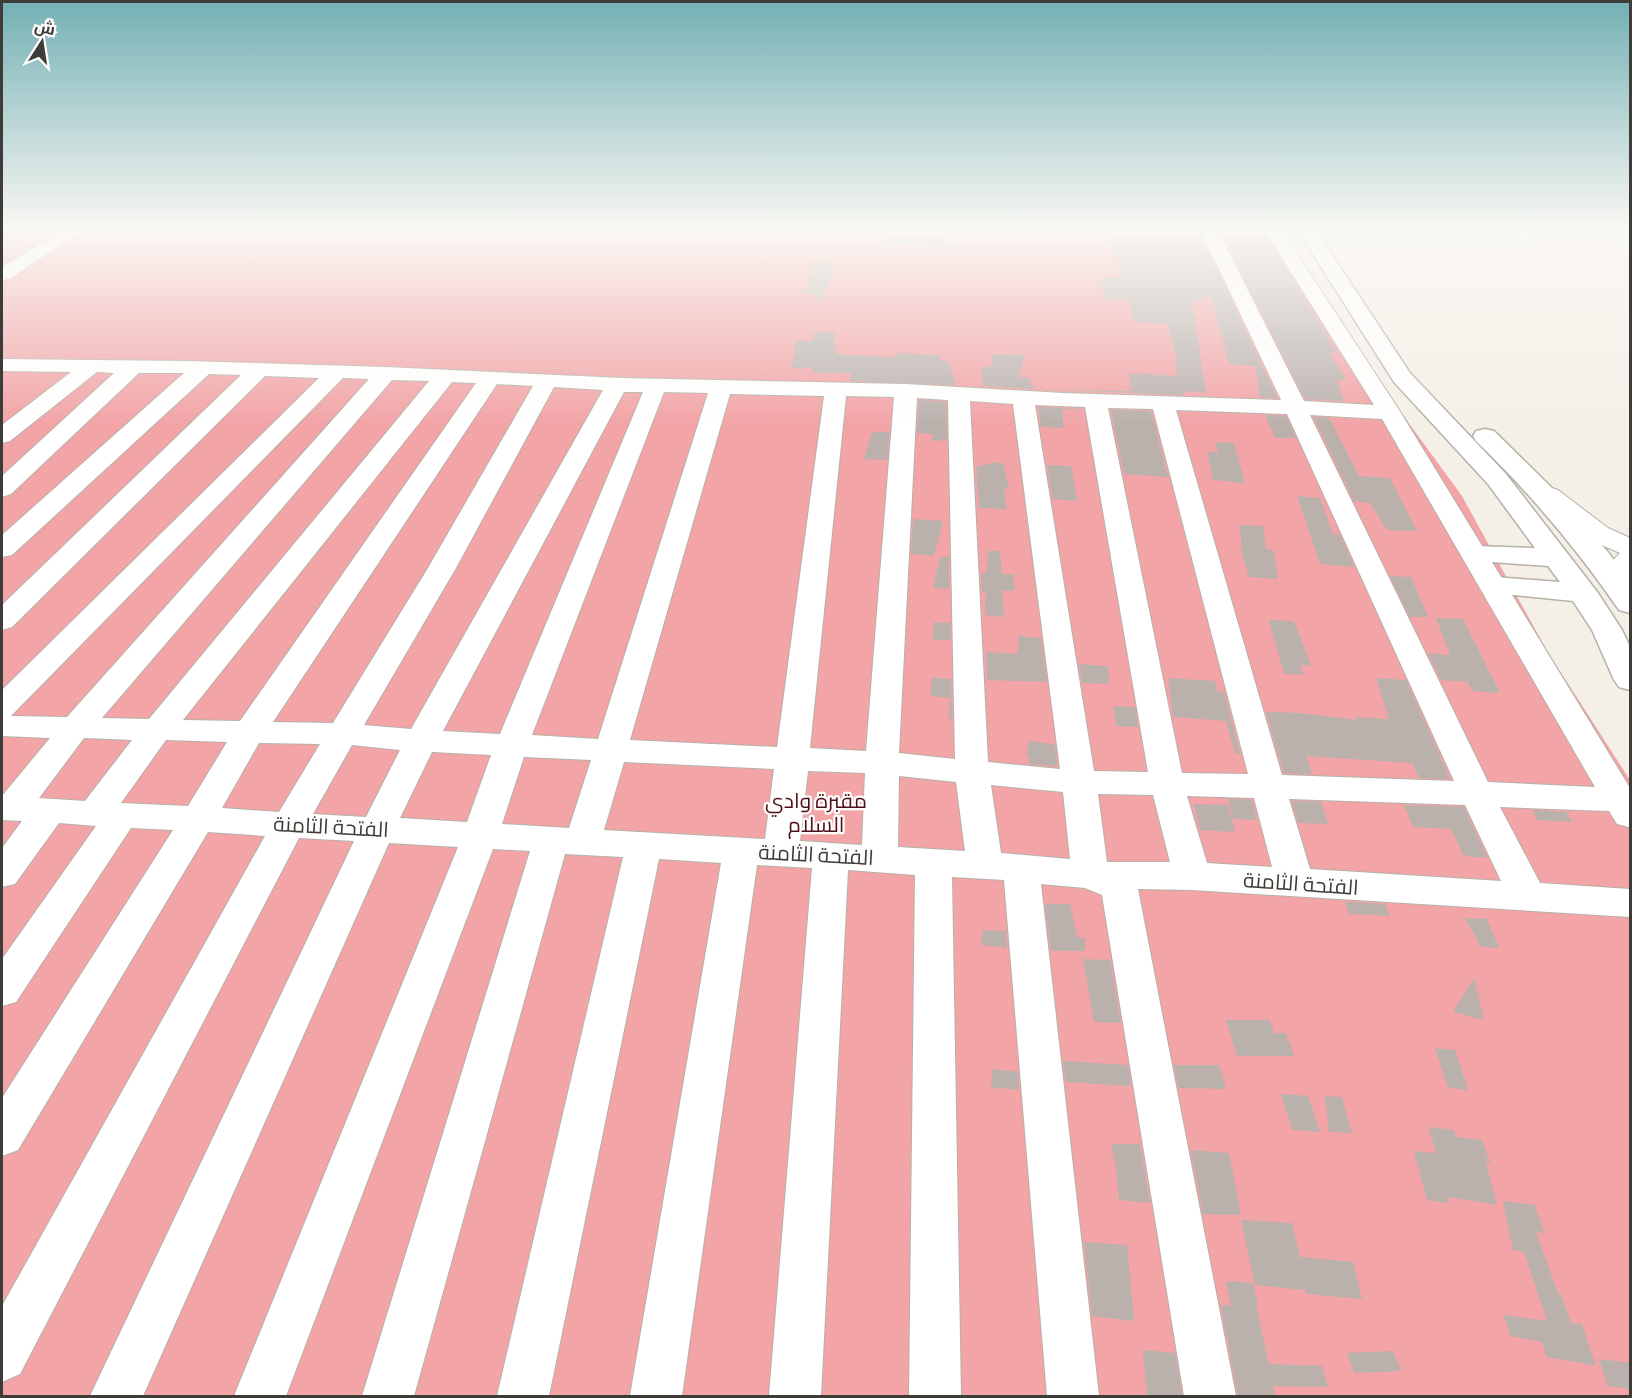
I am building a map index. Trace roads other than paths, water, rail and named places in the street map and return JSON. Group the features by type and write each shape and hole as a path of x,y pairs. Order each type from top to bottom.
{"main road":[{"path":"1348,294 1402,377 1497,479 1558,558 1607,630 1630,680"},
{"path":"1370,294 1425,375 1574,526 1630,604"},
{"path":"1437,416 1450,419 1463,416"},
{"path":"1467,447 1467,443 1471,441 1492,443"},
{"path":"1475,554 1558,558"},
{"path":"1495,586 1583,593"}],"street":[{"path":"1240,294 1476,795 1528,897"},
{"path":"1314,294 1390,413 1495,586 1626,810"},
{"path":"2,380 11,365 134,366 446,375 720,389 906,391 1095,402 1295,407 1390,413"},
{"path":"2,436 92,366"},
{"path":"2,489 134,366"},
{"path":"2,549 203,368"},
{"path":"2,621 260,370"},
{"path":"2,708 338,372"},
{"path":"7,808 386,373"},
{"path":"2,990 157,730 446,375"},
{"path":"2,1136 249,734 491,377"},
{"path":"2,1356 289,824 442,568 547,381"},
{"path":"116,1396 377,829 421,741 616,384"},
{"path":"260,1396 480,836 511,746 656,386"},
{"path":"388,1396 567,841 609,749 720,389"},
{"path":"656,1396 761,852 792,758 836,390"},
{"path":"880,859 882,763 906,391"},
{"path":"959,394 972,772 1003,866 1072,1396"},
{"path":"1023,398 1079,782 1090,875 1119,887 1210,1396"},
{"path":"1095,402 1167,785 1192,876"},
{"path":"1179,403 1163,404 1295,883"},
{"path":"1539,488 1599,534 1630,548"},
{"path":"1630,559 1623,564 1623,570 1630,579"},
{"path":"2,726 344,735 511,746 792,758 882,763 1079,782 1270,786 1476,795 1626,810"},
{"name":"الفتحة الثامنة","path":"7,808 1003,866 1090,875 1192,876 1630,903"},
{"path":"2,874 49,811"},
{"path":"523,1396 644,846"},
{"path":"795,1396 831,856"},
{"path":"933,862 935,1396"}],"park label":[{"name":"مقبرة وادي السلام","path":"816,813"}]}
